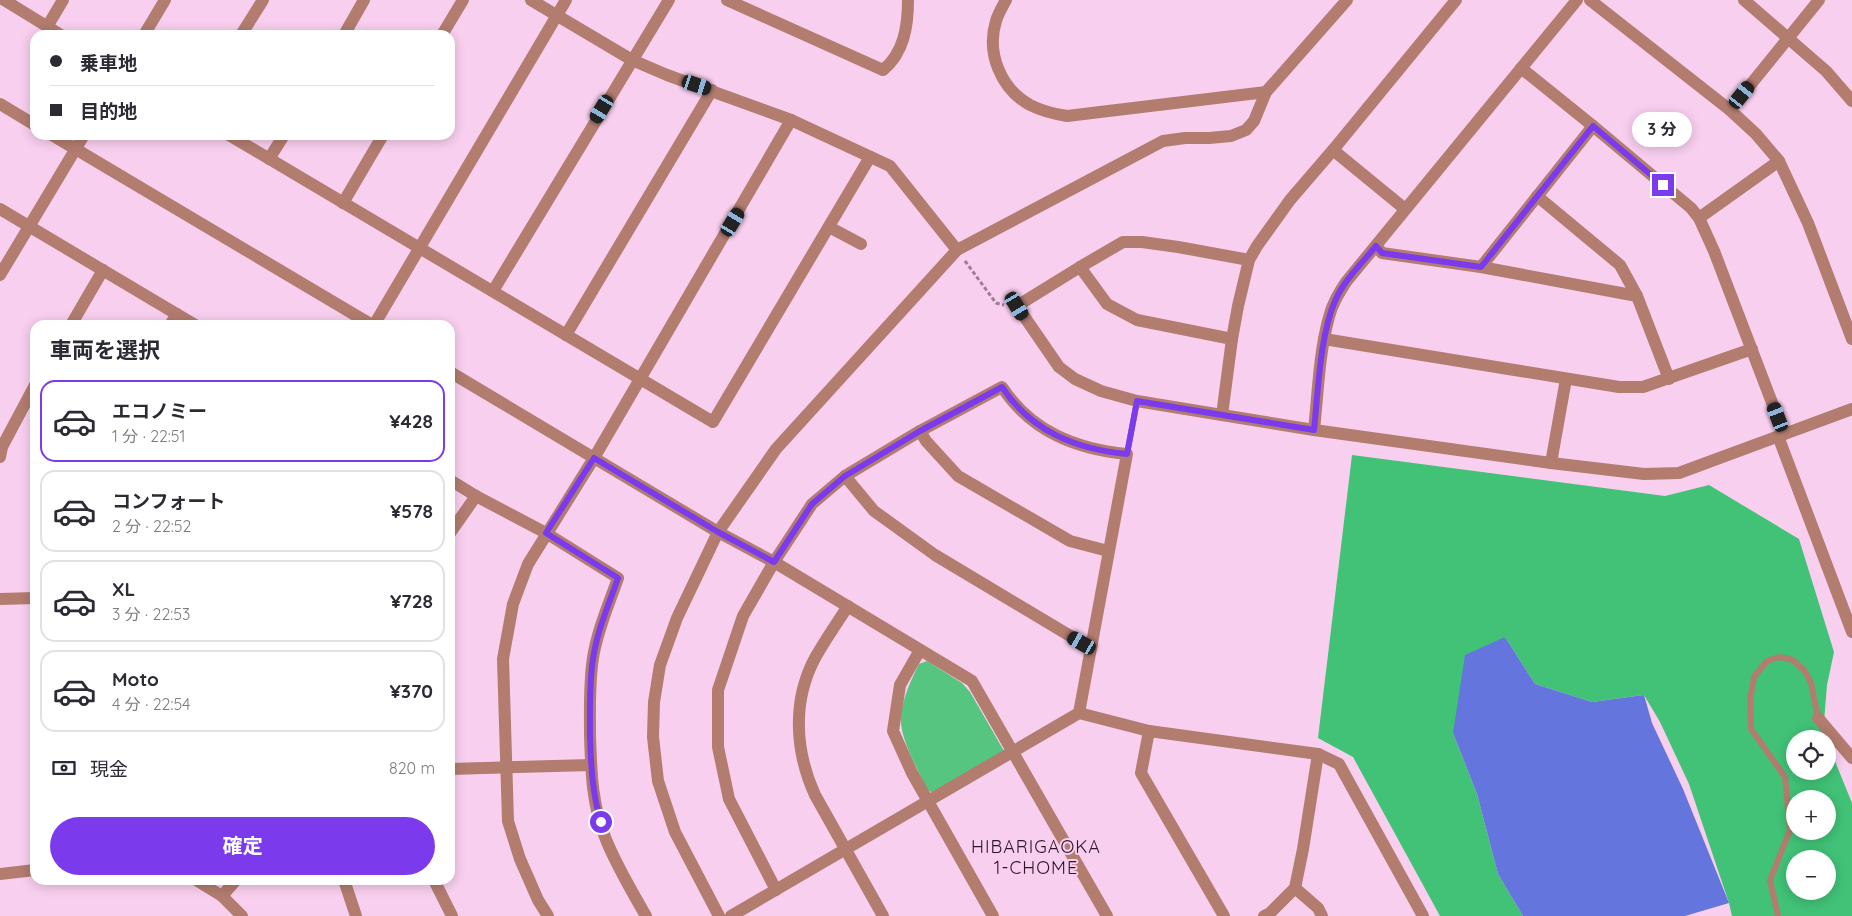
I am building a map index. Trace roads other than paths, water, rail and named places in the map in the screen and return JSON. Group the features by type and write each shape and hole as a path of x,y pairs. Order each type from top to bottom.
{"street":[{"path":"4,0 52,30"},
{"path":"47,27 63,0"},
{"path":"147,30 165,0"},
{"path":"244,30 263,0"},
{"path":"347,30 364,0"},
{"path":"445,30 463,0"},
{"path":"530,0 632,60 667,75 791,120 890,166 957,250"},
{"path":"376,320 566,0"},
{"path":"493,291 669,0"},
{"path":"727,0 883,70 893,62 902,42 908,18 908,0"},
{"path":"1006,0 996,21 992,47 997,69 1009,87 1028,104 1046,112 1067,116 1266,92"},
{"path":"719,916 675,832 658,781 653,737 654,702 660,665 677,618 718,532 733,508 776,449 957,250 1163,141 1231,136 1246,130 1254,121 1266,92 1347,0"},
{"path":"1222,415 1232,339 1249,260 1274,220 1456,0"},
{"path":"1314,430 1324,339 1335,299 1346,282 1405,208 1577,0"},
{"path":"1590,0 1730,110 1756,134 1779,162 1847,310 1852,339"},
{"path":"1744,0 1826,70 1852,101"},
{"path":"1730,110 1819,0"},
{"path":"1520,68 1691,208 1699,218 1714,251 1752,349 1852,632"},
{"path":"566,335 712,90"},
{"path":"0,104 30,122"},
{"path":"548,916 538,900 520,859 508,822 503,659 513,604 528,564 594,458 791,120"},
{"path":"1481,267 1593,126"},
{"path":"60,140 365,320"},
{"path":"0,275 81,140"},
{"path":"237,140 713,422 870,157"},
{"path":"269,159 281,140"},
{"path":"343,203 380,140"},
{"path":"1333,150 1405,208"},
{"path":"1699,218 1779,162"},
{"path":"1537,196 1620,265 1637,296 1669,379"},
{"path":"0,209 103,270 173,320"},
{"path":"829,227 861,244"},
{"path":"1249,260 1178,247 1142,242 1123,242 1017,306 1059,367 1075,379 1101,391 1137,401 1314,430 1551,463 1644,474 1679,473 1852,408"},
{"path":"1376,246 1382,253 1481,267 1637,296"},
{"path":"1080,267 1107,304 1137,320 1232,339"},
{"path":"73,320 103,270"},
{"path":"1324,339 1619,387 1643,387 1752,349"},
{"path":"455,375 718,532 774,562 972,681 1107,916"},
{"path":"1551,463 1566,378"},
{"path":"776,890 729,799 718,746 718,690 743,616 774,562 812,504 845,476 920,431 1002,387 1013,403 1044,429 1066,441 1110,452 1127,454 1078,714"},
{"path":"0,457 2,447 30,394"},
{"path":"920,431 926,441 958,476 1070,541 1108,551"},
{"path":"845,476 874,511 935,555 1082,643 1092,644"},
{"path":"455,483 546,533 618,578 603,618 593,657 590,697 591,765 595,803 606,841 624,878 646,916"},
{"path":"455,526 476,496"},
{"path":"0,599 30,598"},
{"path":"848,606 815,659 800,695 800,754 806,776 815,795 883,916"},
{"path":"920,650 900,685 893,731 912,773 994,916"},
{"path":"731,916 1078,714 1149,731 1318,754 1339,764 1423,916"},
{"path":"1818,718 1852,758"},
{"path":"1149,731 1141,773 1224,916"},
{"path":"1264,916 1270,913 1295,888 1304,849 1318,754"},
{"path":"455,769 591,765"},
{"path":"0,874 30,871"},
{"path":"204,885 222,896 242,916"},
{"path":"222,896 232,885"},
{"path":"346,885 356,916"},
{"path":"436,885 452,916"},
{"path":"1295,888 1318,908 1322,916"}],"lane":[{"path":"1127,454 1137,401"},
{"path":"1778,916 1770,880 1790,830 1785,777 1751,729 1750,700 1754,677 1767,660 1780,657 1793,660 1805,671 1811,683 1818,718"}],"water":[{"path":"1505,637 1535,684 1592,702 1644,695 1652,723 1683,789 1729,903 1685,916 1523,916 1498,874 1477,794 1453,733 1465,655"}],"district":[{"name":"HIBARIGAOKA 1-CHOME","path":"1036,856"}]}
